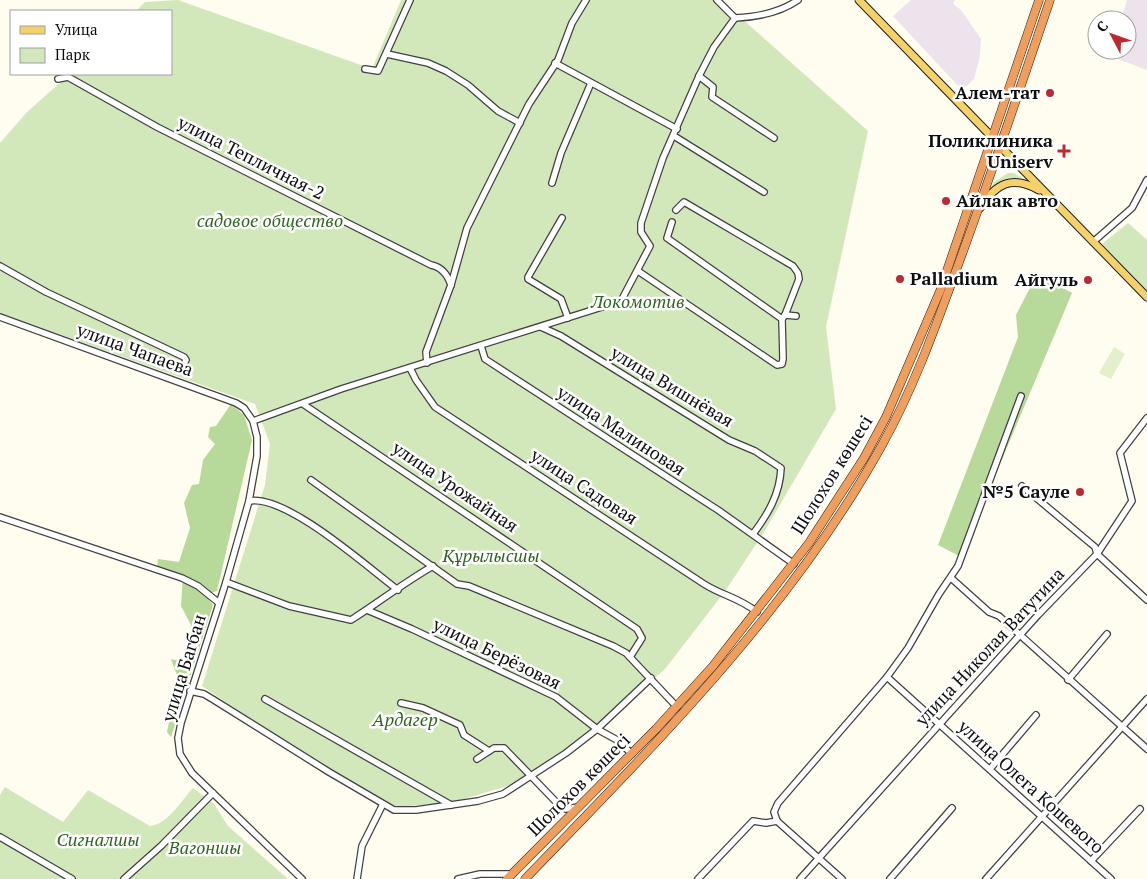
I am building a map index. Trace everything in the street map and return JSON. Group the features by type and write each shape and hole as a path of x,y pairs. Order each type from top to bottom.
{"highway":[{"name":"Шолохов көшесі","path":"510,876 632,754 713,666 794,564 841,496 886,417 940,291 1039,0"},
{"name":"Шолохов көшесі","path":"524,879 702,694 775,603 845,506 897,415 936,322 975,219 1050,0"},
{"path":"992,137 1000,146"},
{"path":"510,876 524,879"}],"main road":[{"path":"859,0 992,137"},
{"path":"1000,146 1147,298"},
{"path":"975,219 990,195 1007,182 1026,183 1046,194"}],"street":[{"path":"365,69 378,71 410,0"},
{"path":"427,363 426,352 451,286 467,228 529,104 555,63 572,23 586,0"},
{"path":"717,0 735,18 772,11 798,0"},
{"path":"253,421 410,368 621,301 650,246 641,232 641,224 650,192 699,76 714,47 735,18"},
{"path":"387,54 428,63 446,71 468,85 498,111 520,123"},
{"path":"555,63 676,132 764,192"},
{"name":"улица Тепличная-2","path":"58,78 68,76 156,127 431,265 437,266 448,277 451,286"},
{"path":"699,76 713,87 712,96 774,138"},
{"path":"552,183 560,153 591,83"},
{"path":"1092,242 1132,208 1147,180"},
{"path":"638,271 777,365 782,364 784,317 799,278 798,273 793,266 686,202 679,205 676,210"},
{"path":"562,218 528,279 561,299 568,318"},
{"path":"672,222 667,238 784,317 796,316"},
{"path":"0,266 46,292 184,357 186,360 182,368"},
{"name":"улица Чапаева","path":"0,317 236,403 244,408 253,421"},
{"name":"улица Вишнёвая","path":"540,327 561,336 728,440 755,451 781,468 781,477 769,512 754,534"},
{"name":"улица Малиновая","path":"481,346 485,359 718,510 743,530 754,534 794,564"},
{"name":"улица Садовая","path":"410,368 435,407 716,592 742,600 757,612"},
{"path":"842,879 777,821 774,812 778,803 887,677 908,648 939,594 951,578 958,566 1021,396"},
{"name":"улица Урожайная","path":"303,404 637,629 642,638 630,658"},
{"name":"улица Николая Ватутина","path":"800,879 1066,585 1097,554 1132,501 1120,453 1147,418"},
{"name":"улица Багбан","path":"253,421 257,437 257,456 249,501 226,582 190,691 179,732 180,754 189,769 213,794 302,879"},
{"path":"310,480 457,584 469,586 613,646 630,658 651,678 676,707"},
{"path":"1022,486 1094,547 1097,554 1147,600"},
{"path":"249,501 255,500 277,504 301,517 398,590"},
{"path":"0,517 182,578 198,586 219,603"},
{"path":"226,582 288,606 343,620 351,620 398,590 408,580 433,566"},
{"path":"951,578 989,612 999,616 1147,749"},
{"name":"улица Берёзовая","path":"367,610 412,629 556,697 597,729 617,740 632,754"},
{"path":"1068,680 1107,634"},
{"name":"улица Олега Кошевого","path":"887,677 1111,879"},
{"path":"190,691 204,694 394,810 416,810 478,801 503,794 597,729 651,678"},
{"path":"265,698 451,805"},
{"path":"986,879 1147,699"},
{"path":"401,703 423,708 460,725 464,735 489,751"},
{"path":"990,769 1036,715"},
{"path":"477,759 494,748 504,748 559,805 566,809 579,807"},
{"path":"124,879 161,846 213,794"},
{"path":"357,879 362,846 383,804"},
{"path":"890,879 952,808"},
{"path":"1091,862 1140,809"},
{"path":"698,879 752,821 766,823 777,821"},
{"path":"0,837 72,879"},
{"path":"458,879 480,874 510,876"}],"shaded area":[{"path":"911,0 955,0 953,4 961,10 981,39 980,56 974,79 962,90 893,16"},
{"path":"1127,0 1147,0 1147,70 1121,60 1137,60 1137,10 1124,10"}],"green space":[{"path":"178,0 372,69 401,0 721,0 868,131 826,327 836,409 764,532 726,590 665,669 605,721 518,783 450,803 381,808 202,686 265,485 270,444 255,404 0,313 0,143 27,112 69,75 172,75 172,10 137,10 145,2"},
{"path":"1008,173 1014,173 1026,180 1009,178 997,185 989,193 994,182"},
{"path":"1128,223 1147,240 1147,292 1102,244"},
{"path":"1037,274 1072,293 961,557 938,545 1018,337 1016,315"},
{"path":"1114,347 1125,354 1111,379 1099,373"},
{"path":"231,404 244,415 252,440 217,591 205,595 213,605 171,737 167,732 178,678 171,659 184,662 191,625 181,606 183,576 157,568 158,559 179,562 190,528 184,503 192,485 199,484 203,460 215,444 208,437 210,427 216,426"},
{"name":"Сигналшы","path":"5,787 63,822 88,790 150,826 156,825 168,817 193,788 214,804 228,826 288,879 0,879 0,795"}],"place":[{"name":"Алем-тат","path":"1050,93"},
{"name":"Поликлиника Uniserv","path":"1064,151"},
{"name":"Айлак авто","path":"946,201"},
{"name":"Palladium","path":"900,279"},
{"name":"Айгуль","path":"1088,280"},
{"name":"№5 Сауле","path":"1080,492"}],"park label":[{"name":"садовое общество","path":"270,221"},
{"name":"Локомотив","path":"638,302"},
{"name":"Құрылысшы","path":"491,556"},
{"name":"Ардагер","path":"405,720"},
{"name":"Вагоншы","path":"205,848"}]}
